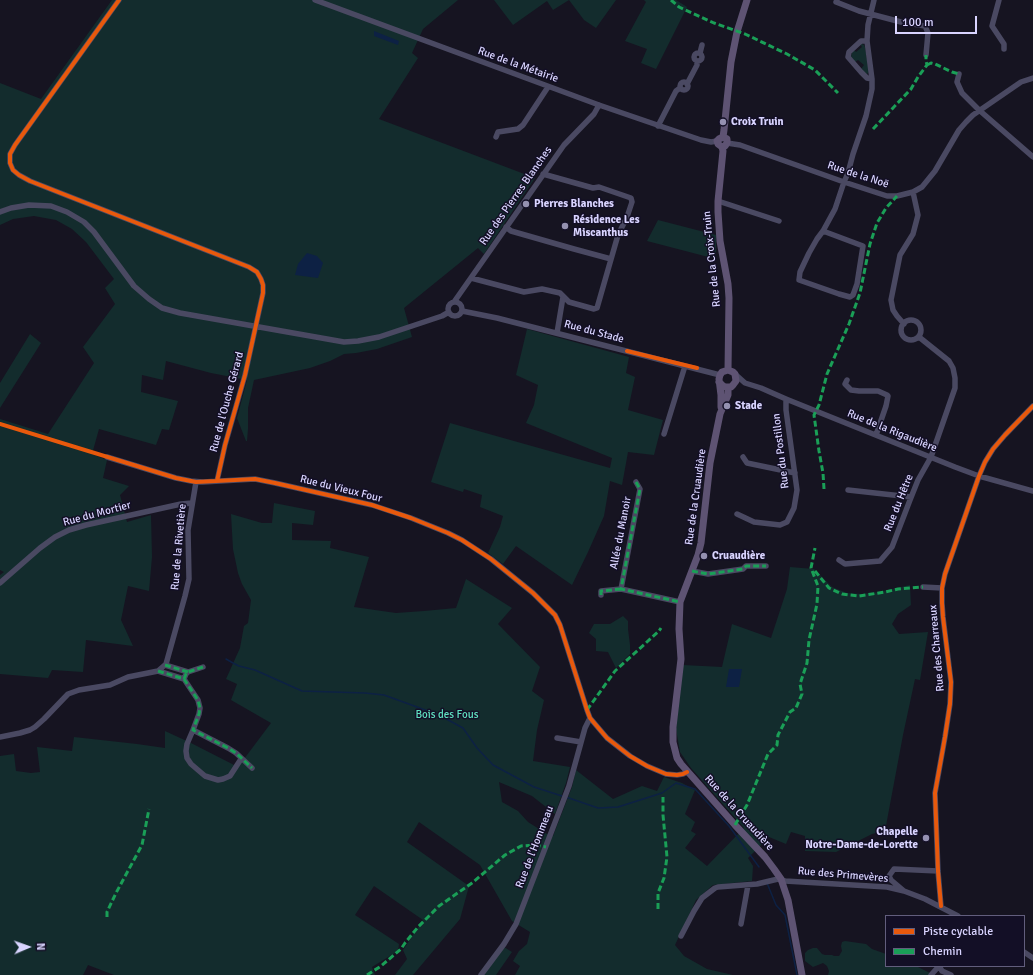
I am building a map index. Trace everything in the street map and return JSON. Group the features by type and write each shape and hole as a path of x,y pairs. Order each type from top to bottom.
{"main road":[{"name":"Rue de la Croix-Truin","path":"728,370 729,298 720,241 718,201 723,151 722,142 731,62 737,32 748,0"},
{"path":"720,378 723,386 728,388 735,384 736,378 733,372 728,370 722,372 720,378 720,414"},
{"name":"Rue de la Cruaudière","path":"728,388 728,395 720,414 710,463 701,543 680,602 679,629 681,659 673,728 673,742 677,758 687,772 765,858 781,880 788,900 802,975"}],"street":[{"name":"Rue de l'Ouche Gérard","path":"119,0 15,145 10,154 10,163 13,170 30,181 234,262 256,272 261,279 263,293 256,327 217,481"},
{"name":"Rue de la Métairie","path":"315,0 548,87 658,126 701,140 722,142"},
{"path":"837,0 836,2 859,11 901,22 925,26 928,33 926,55"},
{"path":"823,230 863,246 857,284 853,295 850,297 799,280 800,272 810,252 835,209 866,116 872,79 868,41 868,24 874,0"},
{"path":"999,0 992,26 1004,44 1004,49"},
{"path":"868,41 861,41 849,52 848,57 867,78 872,79"},
{"path":"658,126 676,90 680,88 681,84 684,82 687,84 697,65 695,56 696,54 700,53 702,45"},
{"path":"959,74 957,82 962,93 979,110 1033,157"},
{"name":"Rue de la Noë","path":"722,142 740,145 887,196 897,196 913,192 922,187 935,171 959,130 979,110 1021,82 1033,78"},
{"path":"496,137 498,132 518,129 523,125 548,87"},
{"name":"Rue des Pierres Blanches","path":"454,302 564,145 594,114 598,105"},
{"path":"471,278 524,292 542,289 560,294 569,302 594,309 598,308 618,235 628,217 632,202 631,198 599,187 593,188 543,174"},
{"path":"904,324 893,310 891,300 900,255 913,234 918,215 913,192"},
{"path":"718,201 779,222"},
{"path":"0,212 11,208 29,205 51,206 67,212 84,222 94,232 134,286 162,308 180,313 344,342 379,337 442,316 449,312"},
{"path":"506,227 511,231 611,259"},
{"path":"556,333 563,297"},
{"path":"454,302 460,304 462,311 459,314 456,316 449,312 449,306 454,302"},
{"name":"Rue du Stade","path":"462,311 496,318 685,366 720,378"},
{"path":"909,321 915,321 918,323 921,331 919,337 913,340 906,339 902,333 904,324 909,321"},
{"name":"Rue du Hêtre","path":"839,560 845,564 880,561 885,556 892,547 918,480 931,457 955,388 955,378 953,368 949,361 919,337"},
{"path":"664,434 685,366"},
{"name":"Rue de la Rigaudière","path":"735,374 745,383"},
{"path":"847,380 845,384 851,390 878,391 888,396 876,436"},
{"name":"Rue de la Rigaudière","path":"735,384 745,383 761,388 876,436 979,476 1033,491"},
{"name":"Rue du Postillon","path":"737,514 754,522 780,525 787,522 794,508 797,490 786,410 786,399"},
{"name":"Rue des Charreaux","path":"941,906 935,793 949,711 951,682 943,617 942,588 945,574 985,462 993,449 1005,435 1033,406"},
{"name":"Rue du Vieux Four","path":"107,457 176,478 196,482 255,479 372,505 426,524 462,540 491,559 533,592 555,615 560,625 590,718 607,738 630,756 647,766 666,774 677,775 687,772"},
{"path":"743,457 748,463 795,473"},
{"name":"Rue de la Rivetière","path":"165,665 189,579 188,530 196,482"},
{"name":"Allée du Manoir","path":"621,589 640,488 636,482"},
{"path":"848,490 911,497"},
{"name":"Rue du Mortier","path":"0,583 40,548 55,537 69,530 93,523 180,504 192,503"},
{"path":"692,571 708,574 743,569 746,566 766,566"},
{"path":"923,587 942,588"},
{"path":"601,595 601,591 621,589 680,602"},
{"path":"158,671 165,665 188,672 203,667"},
{"path":"0,737 20,733 35,727 68,694 79,690 110,684 128,677 158,671 184,679 198,700 200,708 199,714 187,744 186,751 187,758 191,764 205,776 223,780 230,776 241,759"},
{"path":"184,679 188,672"},
{"name":"Rue de l'Hommeau","path":"481,975 504,944 516,924 569,786 585,728 590,718"},
{"path":"193,730 236,753 252,768"},
{"path":"558,738 581,742"},
{"path":"938,871 894,869 889,876 891,880 904,891 941,906 956,915"},
{"name":"Rue des Primevères","path":"681,936 702,898 718,887 748,885 778,879 785,881 887,887 904,891"},
{"path":"741,924 748,885"},
{"path":"931,975 938,967"},
{"path":"940,967 942,971 951,975"}],"green space":[{"path":"112,0 458,0 423,29 412,53 418,58 379,119 535,178 484,254 478,248 404,308 412,337 377,349 344,354 310,368 254,380 248,408 247,441 237,418 247,380 211,373 166,361 163,380 142,375 141,392 178,401 169,430 162,429 156,445 99,429 92,454 107,460 103,478 129,486 120,495 127,522 151,515 152,557 149,591 128,586 121,620 133,646 86,640 83,672 52,670 48,678 0,674 0,575 4,572 0,570 0,419 48,434 94,363 83,347 115,304 105,288 114,279 86,242 72,229 56,220 34,216 13,219 0,225 0,83 41,99"},
{"path":"494,0 569,0 553,10 547,1 513,25"},
{"path":"569,0 616,0 596,28 584,20"},
{"path":"644,0 676,0 687,7 656,69 641,63 647,49 625,41 646,2"},
{"path":"860,44 864,45 865,47 869,72 867,74 861,69 864,65 858,60 855,62 851,57 854,50 856,52 862,47"},
{"path":"658,220 716,235 716,259 647,241"},
{"path":"527,329 629,357 626,373 635,377 628,410 663,420 654,455 628,452 622,485 610,481 604,516 572,585 516,546 503,564 488,553 500,527 503,516 480,507 482,495 464,489 463,492 431,482 450,423 610,468 612,458 526,423 534,405 538,385 516,375"},
{"path":"30,334 41,343 0,408 0,383"},
{"name":"Bois des Fous","path":"274,503 315,511 313,525 292,523 292,540 331,541 330,548 369,557 354,607 396,613 456,608 466,579 512,608 498,624 540,667 532,691 544,700 537,730 533,761 570,767 555,814 532,796 499,782 502,802 518,811 528,822 553,836 572,787 576,770 613,799 642,786 657,791 664,777 682,783 695,790 685,814 695,822 691,831 696,834 685,848 707,866 744,828 691,768 680,752 676,729 683,665 722,667 732,624 771,638 787,589 790,567 814,569 832,587 847,593 862,594 879,592 910,585 911,605 898,614 892,624 899,634 928,632 920,680 915,679 885,831 872,834 836,852 805,851 805,836 791,832 786,844 769,837 748,858 753,866 752,881 713,885 696,900 675,945 684,956 707,969 733,975 515,975 520,966 513,961 519,951 527,944 530,932 512,921 480,865 419,822 407,842 469,886 460,919 413,975 395,975 407,959 403,950 423,920 374,886 355,915 399,944 398,951 372,967 375,975 114,975 88,965 83,975 0,975 0,756 14,754 16,771 31,773 40,772 37,747 72,751 74,737 165,748 165,731 238,767 271,723 231,700 237,684 226,679 240,648 244,626 248,623 251,600 238,573 233,549 231,514 262,523 272,523"},
{"path":"623,616 628,621 630,654 616,668 608,652 596,651 596,639 589,633 594,624 610,624"},
{"path":"845,941 866,944 872,949 885,954 885,967 918,967 930,973 929,975 828,975 829,971 827,966 823,963 813,967 805,961 805,953 813,948 817,948 822,954 825,955 839,956 842,951 842,942"},
{"path":"504,947 512,952 496,975 484,975"}],"water":[{"path":"374,31 399,41 398,45 374,36"},
{"path":"307,253 317,256 323,263 318,278 295,275 298,264"},
{"path":"729,669 742,669 739,687 726,687"}],"waterway":[{"path":"226,659 239,666 255,670 302,691 384,695 439,715 463,728 477,748 493,765 534,787 562,796"},
{"path":"566,797 598,808 618,807 662,793 676,783 695,789 729,826 759,867"},
{"path":"767,883 776,905 785,915 797,975"}],"marked path":[{"path":"671,0 679,7 714,23 745,34 787,54 815,70 838,93"},
{"path":"873,129 911,89 927,65 926,55"},
{"path":"927,65 931,63 935,64 959,74"},
{"path":"824,489 814,415 819,405 827,374 849,324 860,293 870,244 877,223 886,208 897,196"},
{"path":"636,482 640,489 621,589 680,602"},
{"path":"735,825 747,805 768,754 777,745 778,735 790,712 796,708 802,694 800,684 807,663 809,640 817,604 818,586 811,568 815,548"},
{"path":"692,571 708,574 743,569 746,566 766,566"},
{"path":"815,571 829,588 842,594 859,596 898,589 923,587"},
{"path":"601,595 601,591 621,589"},
{"path":"587,710 615,671 661,628"},
{"path":"165,665 188,672"},
{"path":"184,679 188,672 203,667"},
{"path":"158,671 184,679 198,700 200,708 193,730 236,753 252,768"},
{"path":"658,909 658,893 664,878 667,857 663,797"},
{"path":"107,917 107,912 116,893 142,845 149,809"},
{"path":"367,975 381,966 401,949 418,927 439,906 472,883 505,855 521,846 534,845 546,847"}],"cycle path":[{"path":"119,0 15,145 10,154 10,163 13,170 30,181 249,267 257,272 263,285 263,293 245,375 225,445 217,481"},
{"path":"627,351 697,368"},
{"path":"941,906 935,793 950,704 951,682 943,617 942,588 945,574 985,462 993,449 1033,406"},
{"path":"0,424 176,478 196,482 255,479 372,505 411,518 462,540 491,559 533,593 555,615 560,625 590,718 607,738 630,756 647,766 666,774 677,775 687,772"}],"place":[{"name":"Croix Truin","path":"723,122"},
{"name":"Pierres Blanches","path":"526,204"},
{"name":"Résidence Les Miscanthus","path":"565,226"},
{"name":"Stade","path":"727,406"},
{"name":"Cruaudière","path":"704,556"},
{"name":"Chapelle Notre-Dame-de-Lorette","path":"926,838"}]}
